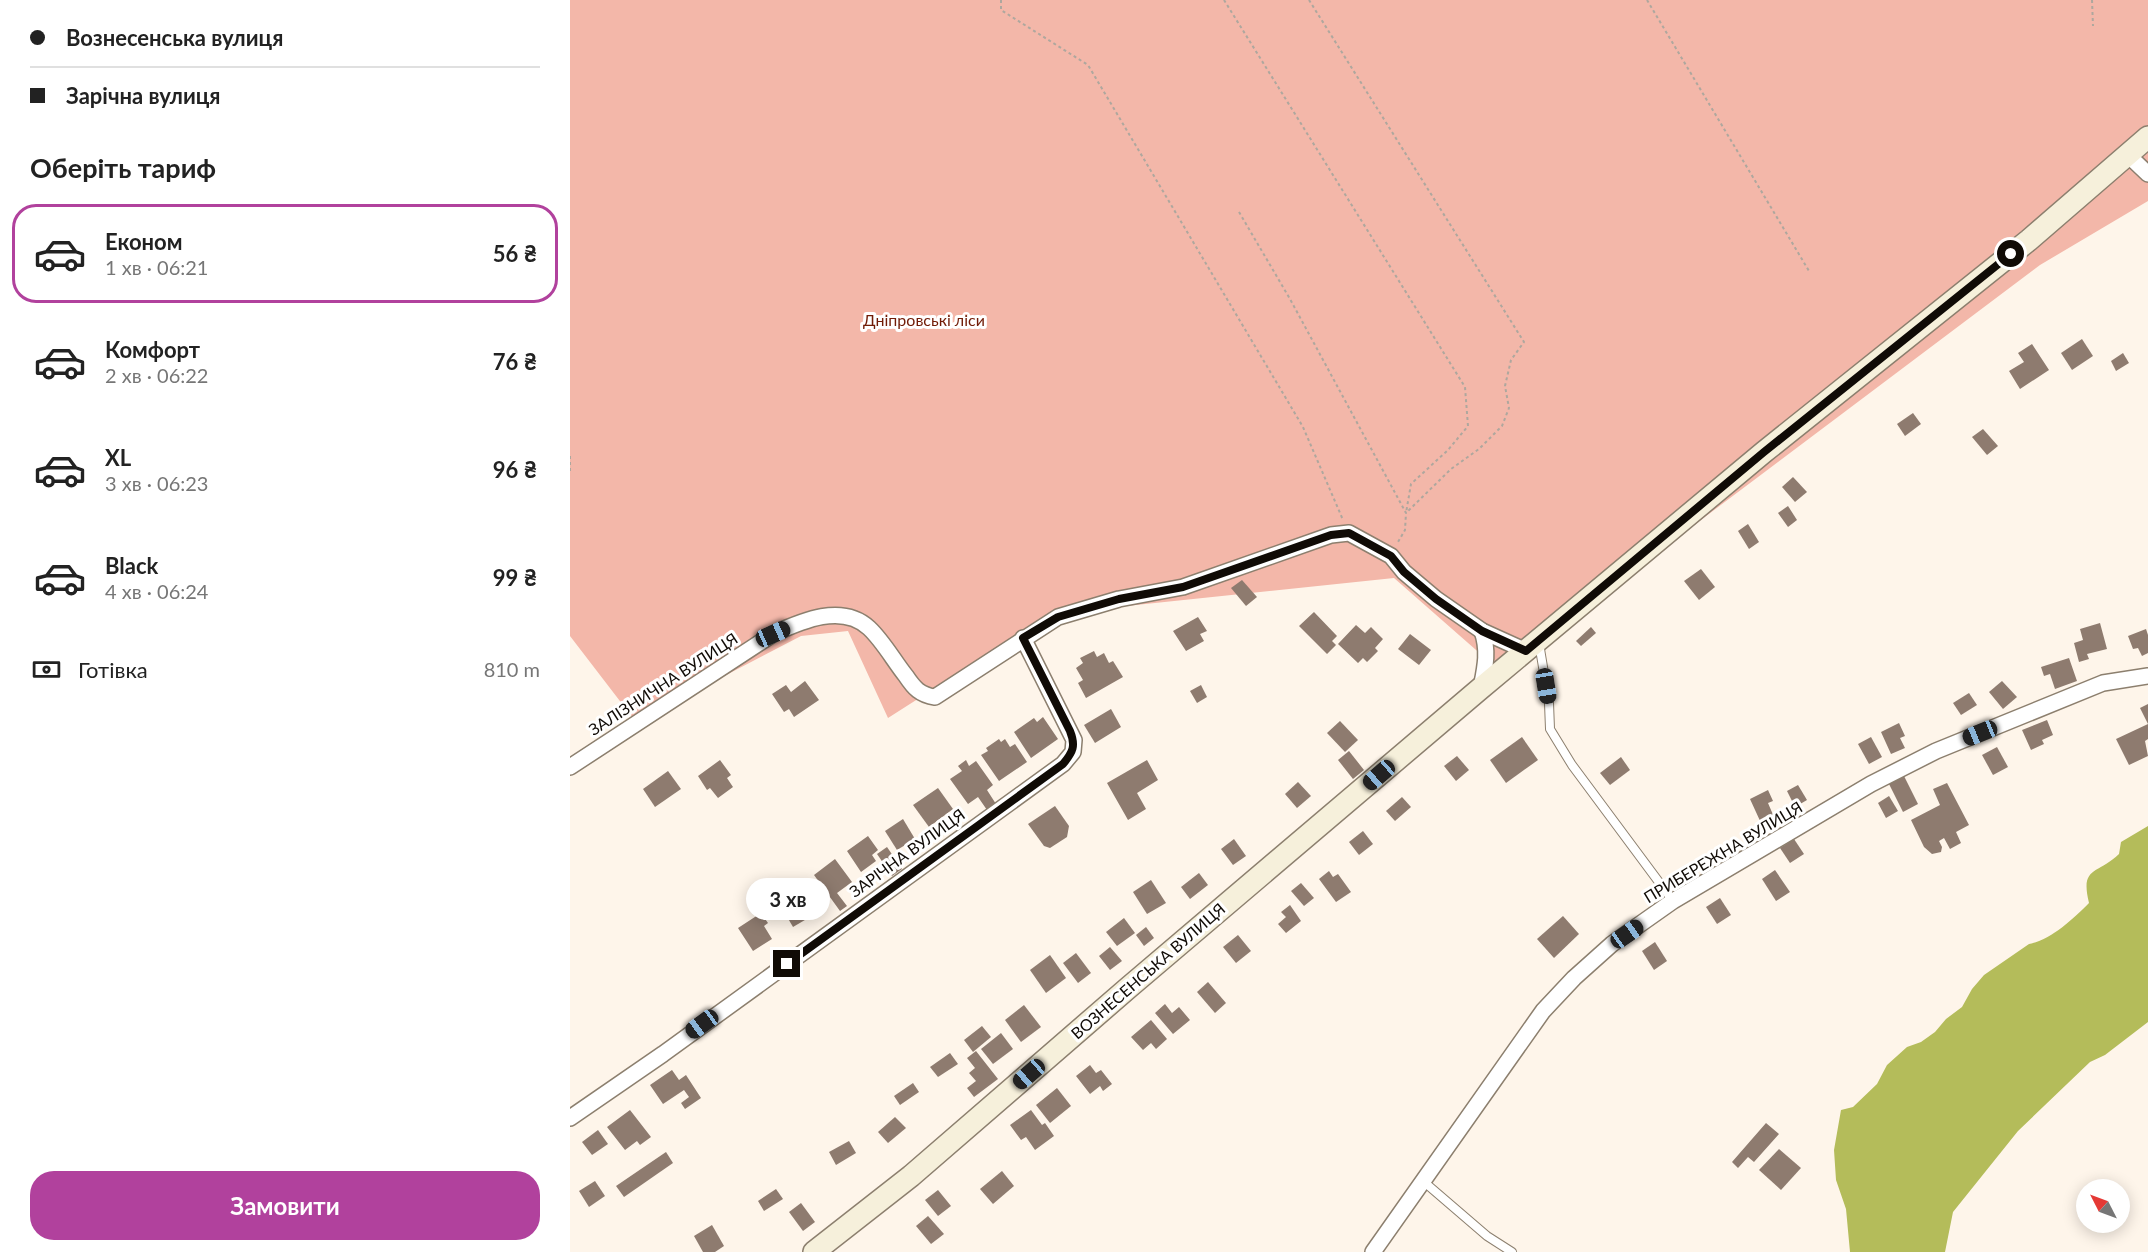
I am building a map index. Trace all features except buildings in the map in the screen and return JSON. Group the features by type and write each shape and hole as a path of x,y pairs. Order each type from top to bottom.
{"main road":[{"name":"ВОЗНЕСЕНСЬКА ВУЛИЦЯ","path":"814,1252 911,1176 1481,688 1764,452 2029,240 2148,137"}],"street":[{"path":"2128,155 2148,174"},
{"path":"1023,638 1058,617 1119,599 1183,587 1331,535 1349,533 1391,556 1404,572 1436,599 1482,631 1532,646"},
{"name":"ЗАЛІЗНИЧНА ВУЛИЦЯ","path":"570,766 773,634 801,621 825,616 845,616 861,622 871,630 914,687 923,695 935,697 1023,638"},
{"path":"1481,688 1486,659 1486,644 1482,631"},
{"name":"ЗАРІЧНА ВУЛИЦЯ","path":"570,1118 663,1054 1063,764 1073,752 1074,740 1023,638"},
{"name":"ПРИБЕРЕЖНА ВУЛИЦЯ","path":"1373,1252 1543,1011 1612,944 1673,901 1871,784 1936,751 2103,683 2148,676"}],"lane":[{"path":"1532,646 1549,703 1550,729 1572,765 1673,901"},
{"path":"1423,1181 1487,1236 1512,1252"}],"path":[{"path":"1001,0 1001,10 1088,65 1303,427 1349,533"},
{"path":"1224,0 1465,387 1468,426 1448,450 1411,484 1405,530 1391,556"},
{"path":"1309,0 1524,342 1511,360 1505,386 1509,408 1502,426 1479,448 1451,469 1406,513"},
{"path":"1647,0 1809,271"},
{"path":"2092,0 2093,26"},
{"path":"1239,212 1290,299 1406,513"},
{"path":"570,456 570,473"}],"green space":[{"name":"Дніпровські ліси","path":"570,0 2148,0 2148,201 2040,265 1500,671 1394,578 1069,612 1026,630 888,718 848,631 801,636 636,722 570,636"}],"shaded area":[{"path":"2148,826 2148,1022 2105,1055 2090,1062 2018,1131 1953,1212 1945,1252 1850,1252 1846,1209 1836,1180 1834,1150 1841,1110 1853,1107 1877,1084 1887,1065 1907,1047 1921,1042 1935,1032 1946,1019 1962,1007 1972,989 1984,975 2029,944 2061,928 2076,916 2089,903 2087,883 2092,872 2119,854 2121,842"}],"route":[{"path":"787,964 1063,764 1073,752 1074,740 1023,638 1058,617 1119,599 1183,587 1331,535 1349,533 1391,556 1404,572 1436,599 1482,631 1526,651 1764,452 2011,254"}]}
